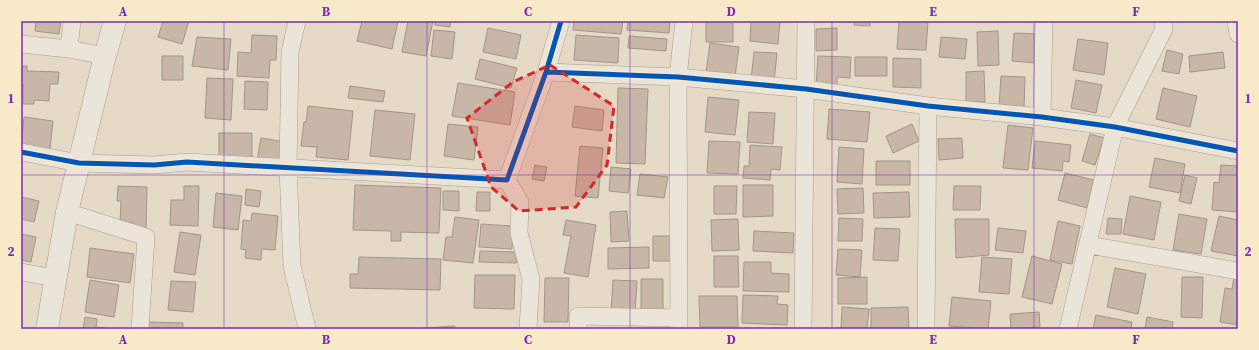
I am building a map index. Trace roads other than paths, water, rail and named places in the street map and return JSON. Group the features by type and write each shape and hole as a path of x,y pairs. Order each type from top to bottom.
{"street":[{"path":"69,49 72,21"},
{"path":"47,329 67,212 115,21"},
{"path":"297,21 290,52 288,168 292,266 307,329"},
{"path":"528,329 531,279 519,233 520,202 508,180 546,72 561,21"},
{"path":"578,329 578,316 679,324 678,77 684,21"},
{"path":"803,329 806,21"},
{"path":"1042,117 1044,21"},
{"path":"1068,329 1089,245 1115,127 1164,29 1163,21"},
{"path":"1236,21 1238,34"},
{"path":"21,44 69,49 105,56"},
{"path":"546,72 678,77 806,89 928,106 1042,117 1115,127 1238,151"},
{"path":"926,329 928,106"},
{"path":"21,152 79,163 154,165 187,162 508,180"},
{"path":"67,212 146,237 140,329"},
{"path":"1089,245 1238,271"},
{"path":"21,272 55,278"}]}
